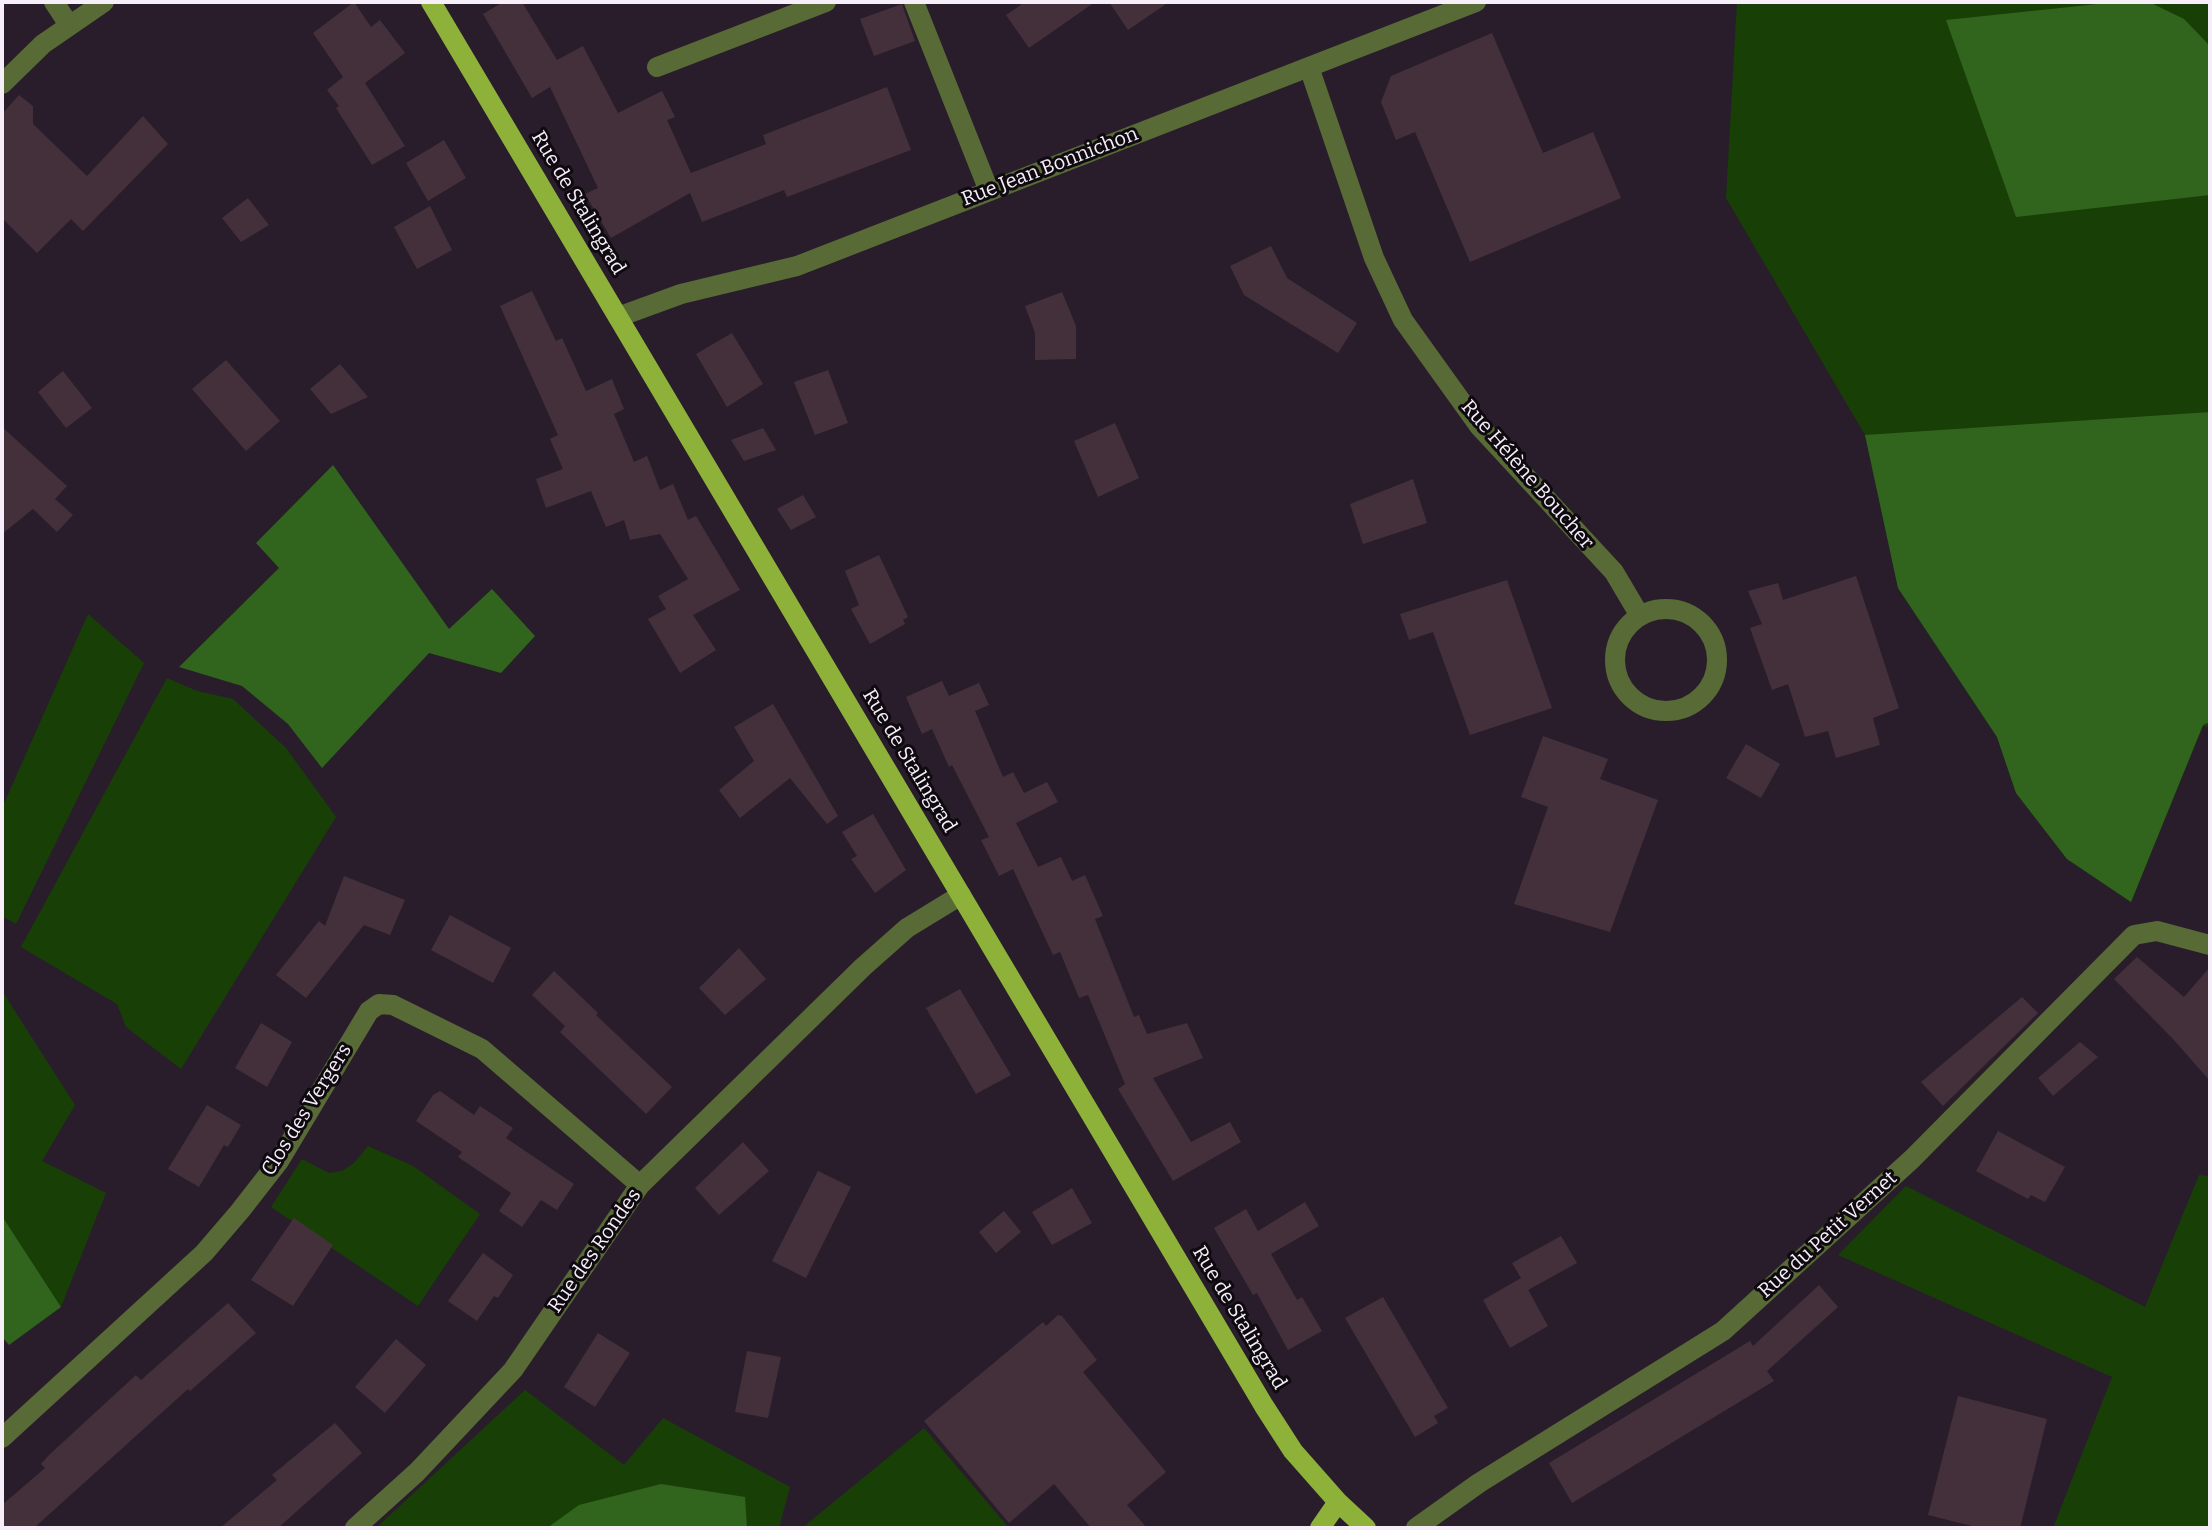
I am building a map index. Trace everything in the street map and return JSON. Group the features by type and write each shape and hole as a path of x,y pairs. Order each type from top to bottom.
{"main road":[{"name":"Rue de Stalingrad","path":"431,2 1264,1406 1293,1451 1338,1502 1366,1528"},
{"path":"1320,1528 1338,1502"}],"street":[{"path":"54,2 69,25"},
{"path":"2,84 43,44 104,2"},
{"path":"657,67 826,2"},
{"path":"914,2 989,191"},
{"name":"Rue Jean Bonnichon","path":"618,317 681,294 797,266 1476,2"},
{"name":"Rue Hélène Boucher","path":"1309,67 1374,258 1403,320 1479,426 1614,572 1640,616"},
{"path":"1671,609 1687,613 1700,622 1710,635 1716,650 1714,674 1703,695 1690,705 1675,710 1657,710 1640,704 1622,685 1615,660 1618,643 1626,627 1640,616 1655,610 1671,609"},
{"name":"Rue des Rondes","path":"355,1528 417,1472 513,1370 640,1185 863,967 907,928 961,895"},
{"name":"Rue du Petit Vernet","path":"1416,1528 1479,1483 1723,1331 1912,1159 2134,935 2157,931 2210,945"},
{"name":"Clos des Vergers","path":"2,1438 204,1253 231,1222 279,1161 369,1011 379,1004 393,1005 482,1049 640,1185"}],"green space":[{"path":"1737,2 2210,2 2210,727 2203,726 2131,902 2067,859 2016,793 1997,737 1898,588 1865,435 1726,198"},
{"path":"2117,2 2149,2 2184,19 2210,46 2210,195 2016,217 1946,20"},
{"path":"2210,412 2210,722 2203,725 2131,902 2067,859 2016,793 1997,737 1898,588 1865,435"},
{"path":"333,465 449,629 492,589 535,636 501,673 429,653 322,768 288,724 242,686 179,667 279,568 256,543"},
{"path":"88,614 144,663 16,924 2,916 2,808"},
{"path":"167,678 197,691 233,699 286,748 336,817 181,1069 126,1027 117,1004 21,947"},
{"path":"2,991 75,1105 42,1161 106,1193 61,1307 2,1216"},
{"path":"368,1146 413,1166 480,1214 418,1306 271,1207 302,1159 329,1173 342,1171 354,1163"},
{"path":"2199,1175 2210,1176 2210,1528 2053,1528 2112,1377 1838,1255 1906,1186 2145,1307"},
{"path":"2,1216 61,1307 9,1345 2,1337"},
{"path":"525,1390 624,1465 663,1418 790,1487 779,1528 376,1528"},
{"path":"924,1428 1009,1528 802,1528"},
{"path":"661,1484 745,1497 747,1528 547,1528 579,1505"}],"building":[{"path":"354,2 371,27 380,20 405,53 365,83 405,146 372,165 327,90 343,77 313,33"},
{"path":"503,2 522,2 557,60 583,46 618,113 662,91 675,117 667,120 691,173 766,144 763,135 887,87 911,150 787,197 784,190 702,222 690,193 611,238 585,194 598,188 550,87 532,98 483,14"},
{"path":"1025,2 1095,2 1029,48 1006,15"},
{"path":"1109,2 1169,2 1128,30"},
{"path":"902,4 915,41 874,56 860,19"},
{"path":"1492,33 1543,153 1593,132 1621,198 1470,262 1415,132 1396,140 1381,102 1391,76"},
{"path":"19,95 33,106 33,124 87,176 143,116 168,144 83,231 71,219 37,253 2,218 2,114"},
{"path":"444,140 466,178 428,201 406,163"},
{"path":"248,198 269,225 241,242 222,218"},
{"path":"430,206 452,250 417,269 394,227"},
{"path":"1271,246 1287,278 1357,323 1338,353 1244,295 1230,266"},
{"path":"532,291 556,341 562,338 586,391 612,379 624,409 614,414 634,462 647,456 660,490 673,484 688,520 696,516 740,590 693,615 716,650 680,673 648,619 666,609 658,596 688,579 660,534 630,540 624,520 606,527 591,491 546,508 536,479 563,469 550,439 558,435 500,306"},
{"path":"1062,292 1076,326 1076,359 1035,360 1035,333 1025,306"},
{"path":"732,333 763,384 727,407 696,354"},
{"path":"226,360 280,421 246,451 192,389"},
{"path":"340,364 368,397 331,414 310,389"},
{"path":"828,370 848,423 815,435 794,382"},
{"path":"63,371 92,408 66,428 38,392"},
{"path":"1115,423 1139,478 1098,497 1074,441"},
{"path":"2,427 67,486 55,499 73,515 57,532 33,509 2,534"},
{"path":"763,428 776,450 744,461 731,440"},
{"path":"1413,479 1427,523 1363,544 1350,504"},
{"path":"803,495 816,517 791,530 777,509"},
{"path":"879,555 908,617 903,620 905,624 870,644 851,609 859,605 845,571"},
{"path":"1856,576 1899,708 1873,718 1880,745 1836,758 1828,731 1805,737 1788,684 1772,690 1750,628 1762,624 1748,591 1778,583 1783,600"},
{"path":"1507,580 1552,708 1470,735 1433,632 1409,640 1400,614"},
{"path":"942,681 949,696 979,683 989,705 975,711 1003,777 1013,772 1024,793 1047,782 1058,802 1016,823 1038,867 1061,857 1072,881 1085,875 1103,916 1095,919 1134,1017 1139,1015 1147,1034 1187,1023 1203,1058 1153,1078 1191,1142 1230,1122 1241,1142 1173,1181 1118,1089 1125,1084 1088,995 1079,998 1060,952 1053,955 1013,869 999,876 981,840 989,837 952,765 949,767 932,729 922,734 906,697"},
{"path":"773,704 838,816 827,824 790,778 740,818 719,790 754,761 734,727"},
{"path":"1543,736 1608,759 1600,779 1658,800 1610,932 1514,904 1548,807 1521,797"},
{"path":"1746,744 1780,764 1761,798 1726,778"},
{"path":"873,814 906,870 875,893 851,859 857,856 842,832"},
{"path":"344,876 405,900 390,935 364,925 306,998 276,975 319,921 325,926"},
{"path":"450,915 511,948 493,983 431,950"},
{"path":"739,948 766,979 725,1015 699,988"},
{"path":"2137,957 2184,997 2210,967 2210,1081 2114,979"},
{"path":"554,971 672,1087 646,1114 560,1032 565,1026 532,995"},
{"path":"960,989 1011,1075 976,1094 926,1008"},
{"path":"2022,997 2038,1013 1943,1106 1921,1082"},
{"path":"261,1023 292,1042 267,1087 235,1068"},
{"path":"2080,1042 2098,1057 2053,1096 2038,1078"},
{"path":"440,1091 474,1115 480,1106 513,1128 506,1138 574,1184 557,1210 541,1200 522,1227 499,1211 511,1193 458,1157 462,1152 416,1121 433,1095"},
{"path":"207,1105 241,1125 228,1147 224,1145 199,1187 168,1169"},
{"path":"1998,1131 2065,1167 2045,1202 2031,1195 2028,1199 1976,1171"},
{"path":"743,1142 769,1171 719,1215 695,1188"},
{"path":"818,1171 851,1187 806,1278 772,1261"},
{"path":"1072,1188 1092,1223 1052,1245 1032,1212"},
{"path":"1305,1202 1319,1226 1271,1254 1297,1300 1302,1297 1322,1331 1288,1350 1257,1293 1253,1295 1214,1228 1246,1209 1258,1231"},
{"path":"1004,1211 1021,1232 996,1253 979,1232"},
{"path":"294,1218 333,1245 293,1306 251,1280"},
{"path":"1561,1236 1577,1263 1528,1290 1548,1326 1510,1348 1483,1300 1521,1278 1512,1263"},
{"path":"483,1253 513,1275 477,1321 448,1301"},
{"path":"1819,1285 1838,1307 1767,1371 1774,1381 1572,1503 1549,1463 1750,1341 1753,1346"},
{"path":"1383,1297 1448,1408 1434,1416 1438,1423 1415,1437 1345,1318"},
{"path":"228,1303 256,1333 190,1391 188,1389 34,1528 2,1528 2,1505 45,1468 41,1464 49,1455 136,1375 141,1380"},
{"path":"1058,1315 1097,1360 1083,1372 1166,1472 1127,1505 1147,1528 1091,1528 1054,1484 1009,1523 924,1421 1043,1322 1046,1326"},
{"path":"598,1333 630,1353 595,1407 564,1387"},
{"path":"396,1339 426,1365 385,1413 355,1387"},
{"path":"747,1351 781,1357 768,1418 735,1412"},
{"path":"1958,1396 2047,1419 2020,1528 1980,1528 1928,1515"},
{"path":"335,1423 362,1453 278,1528 220,1528 277,1480 272,1475"}]}
